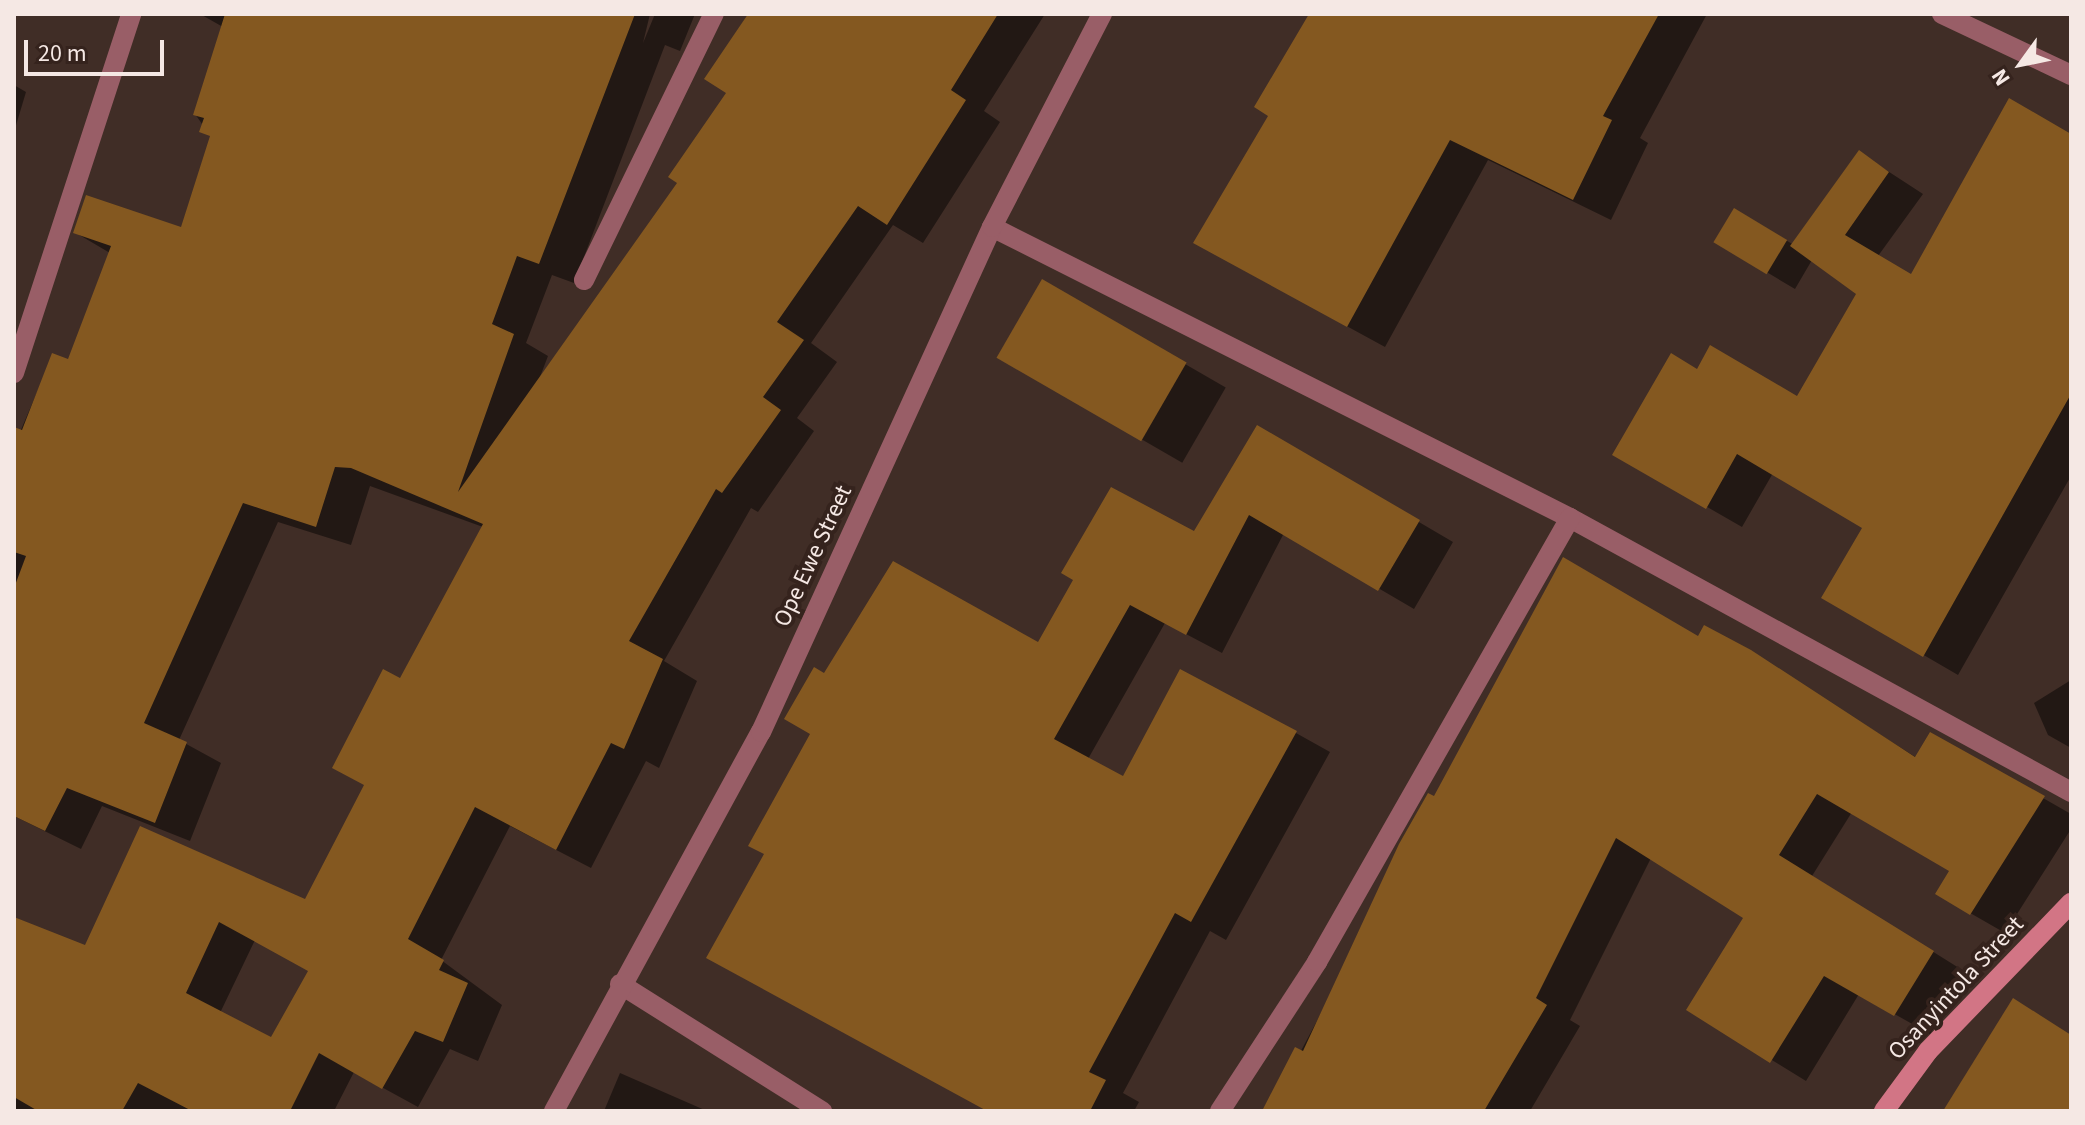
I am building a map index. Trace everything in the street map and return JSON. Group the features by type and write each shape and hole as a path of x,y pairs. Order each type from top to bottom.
{"street":[{"path":"14,373 131,14"},
{"path":"584,280 714,14"},
{"name":"Ope Ewe Street","path":"554,1111 620,984 761,732 992,227 1102,14"},
{"path":"1942,14 2071,75"},
{"path":"992,227 1570,518 2071,792"},
{"path":"1220,1111 1317,962 1570,518"},
{"name":"Osanyintola Street","path":"1884,1111 1928,1051 2071,903"},
{"path":"620,984 822,1111"}],"building":[{"path":"225,14 635,14 539,264 517,256 492,324 514,334 458,492 677,183 668,177 726,93 704,79 748,14 998,14 951,90 966,100 887,225 858,206 777,322 804,340 763,397 781,410 722,493 716,489 629,641 663,659 624,749 611,743 556,850 475,807 408,939 444,960 439,970 468,983 443,1042 415,1031 382,1089 319,1053 290,1111 192,1111 138,1083 122,1111 38,1111 14,1097 14,917 85,945 140,826 305,899 364,785 332,768 383,669 400,678 483,524 351,468 335,467 316,527 243,503 144,723 187,742 155,823 67,788 45,831 14,816 14,588 26,556 14,552 14,427 22,430 52,353 68,359 111,246 73,233 86,195 181,227 210,136 199,132 204,118 193,115","holes":["219,922 308,971 271,1037 186,993"]},
{"path":"1309,14 1659,14 1603,116 1612,120 1573,200 1450,140 1347,327 1193,243 1268,116 1254,107"},
{"path":"2009,98 2071,134 2071,394 1923,657 1821,598 1862,528 1737,454 1706,509 1612,455 1671,353 1697,369 1710,345 1797,396 1856,294 1790,246 1859,150 1889,172 1845,235 1911,274"},
{"path":"1734,208 1787,240 1767,274 1713,242"},
{"path":"1042,279 1187,362 1141,441 996,358"},
{"path":"1257,425 1420,520 1378,591 1249,515 1186,635 1130,605 1054,739 1123,776 1180,669 1297,731 1191,922 1175,913 1089,1072 1106,1080 1090,1111 987,1111 706,958 764,854 748,846 810,734 784,719 814,667 824,673 893,561 1038,642 1073,580 1061,573 1111,487 1194,531"},
{"path":"1563,557 1698,636 1704,625 1751,650 1915,757 1930,732 2045,796 1970,915 1935,894 1949,871 1817,794 1779,855 1934,951 1894,1016 1824,976 1770,1063 1686,1010 1743,918 1616,838 1536,998 1547,1005 1484,1111 1262,1111 1295,1047 1303,1051 1399,844 1428,793 1434,796"},
{"path":"2013,998 2071,1035 2071,1111 1943,1111"}]}
